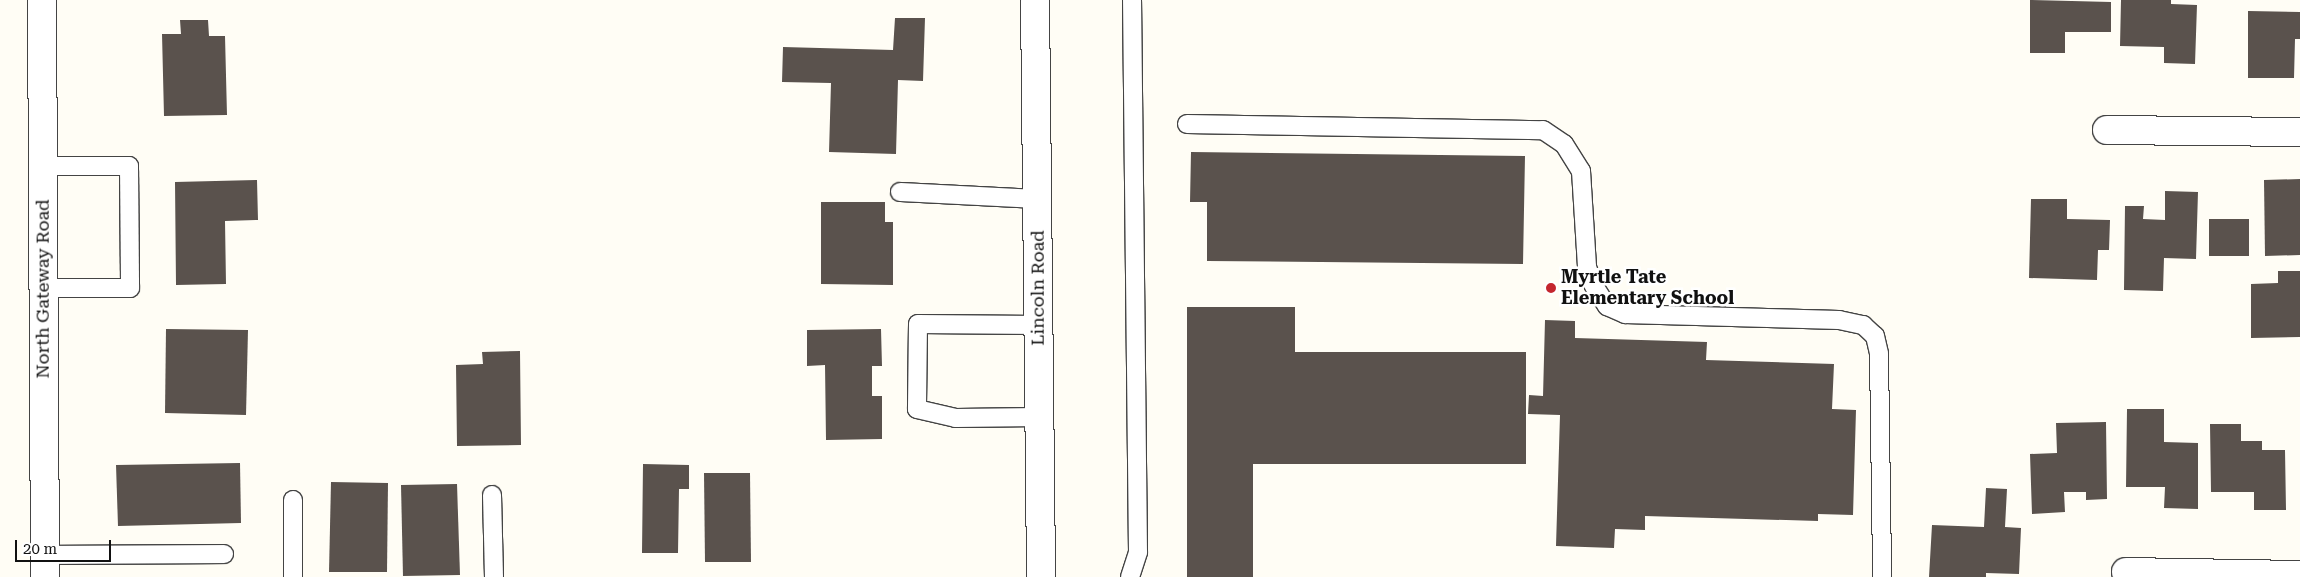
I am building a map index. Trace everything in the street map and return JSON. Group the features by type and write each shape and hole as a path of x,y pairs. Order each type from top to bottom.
{"street":[{"name":"North Gateway Road","path":"42,0 45,566"},
{"name":"Lincoln Road","path":"1035,0 1041,577"},
{"path":"2107,130 2300,132"},
{"path":"2126,572 2300,575"}],"lane":[{"path":"1130,577 1138,552 1132,0"},
{"path":"1186,124 1543,130 1564,144 1581,171 1587,266 1594,286 1607,306 1625,314 1839,320 1863,325 1875,336 1879,354 1882,577"},
{"path":"43,166 129,166 130,288 43,288"},
{"path":"900,192 1038,199"},
{"path":"1039,324 918,324 917,409 956,418 1039,418"},
{"path":"492,495 494,577"},
{"path":"293,500 293,577"},
{"path":"45,566 224,554"}],"building":[{"path":"2030,0 2111,2 2111,32 2065,32 2065,53 2030,53"},
{"path":"2121,0 2171,0 2171,4 2197,5 2195,64 2164,63 2164,47 2120,46"},
{"path":"2248,11 2300,12 2300,39 2295,39 2294,78 2248,78"},
{"path":"895,18 925,18 923,81 898,80 896,154 829,152 831,83 782,82 783,47 893,50"},
{"path":"180,20 208,20 209,36 225,36 227,115 164,116 162,34 181,34"},
{"path":"1191,152 1525,156 1523,264 1207,261 1207,202 1190,202"},
{"path":"2300,179 2300,255 2265,256 2264,180"},
{"path":"257,180 258,220 225,221 226,284 176,285 175,182"},
{"path":"2165,191 2198,192 2196,259 2164,258 2163,291 2124,290 2125,206 2144,206 2143,219 2165,220"},
{"path":"2031,199 2067,199 2067,219 2110,220 2109,250 2098,250 2097,280 2029,278"},
{"path":"821,202 885,202 885,222 893,222 893,285 821,284"},
{"path":"2209,219 2249,219 2249,256 2209,256"},
{"path":"2278,271 2300,271 2300,337 2251,338 2251,284 2278,283"},
{"path":"1187,307 1295,307 1295,352 1526,352 1526,464 1253,464 1253,577 1187,577"},
{"path":"1545,320 1575,321 1575,338 1707,342 1706,360 1834,364 1832,409 1856,410 1853,515 1818,514 1818,521 1645,516 1645,530 1615,529 1614,548 1556,546 1560,415 1528,414 1529,395 1543,396"},
{"path":"166,329 248,330 246,415 165,413"},
{"path":"881,329 882,366 872,366 872,396 882,396 882,439 826,440 825,365 807,366 807,330"},
{"path":"520,351 521,445 457,446 456,365 483,364 482,352"},
{"path":"2127,409 2164,409 2164,442 2198,443 2198,509 2164,508 2165,487 2126,487"},
{"path":"2106,422 2107,499 2086,500 2086,492 2064,492 2065,512 2032,514 2030,454 2057,453 2056,423"},
{"path":"2210,424 2241,424 2241,441 2262,441 2262,450 2285,450 2286,510 2254,510 2254,492 2211,492"},
{"path":"240,463 241,523 118,526 116,465"},
{"path":"643,464 689,465 689,489 679,489 678,553 642,553"},
{"path":"704,473 750,473 751,562 705,562"},
{"path":"331,482 388,483 387,572 329,572"},
{"path":"457,484 460,575 403,576 401,485"},
{"path":"1986,488 2007,489 2005,527 2021,528 2019,574 1986,573 1986,577 1929,577 1932,525 1984,527"}],"place":[{"name":"Myrtle Tate Elementary School","path":"1551,288"}]}
